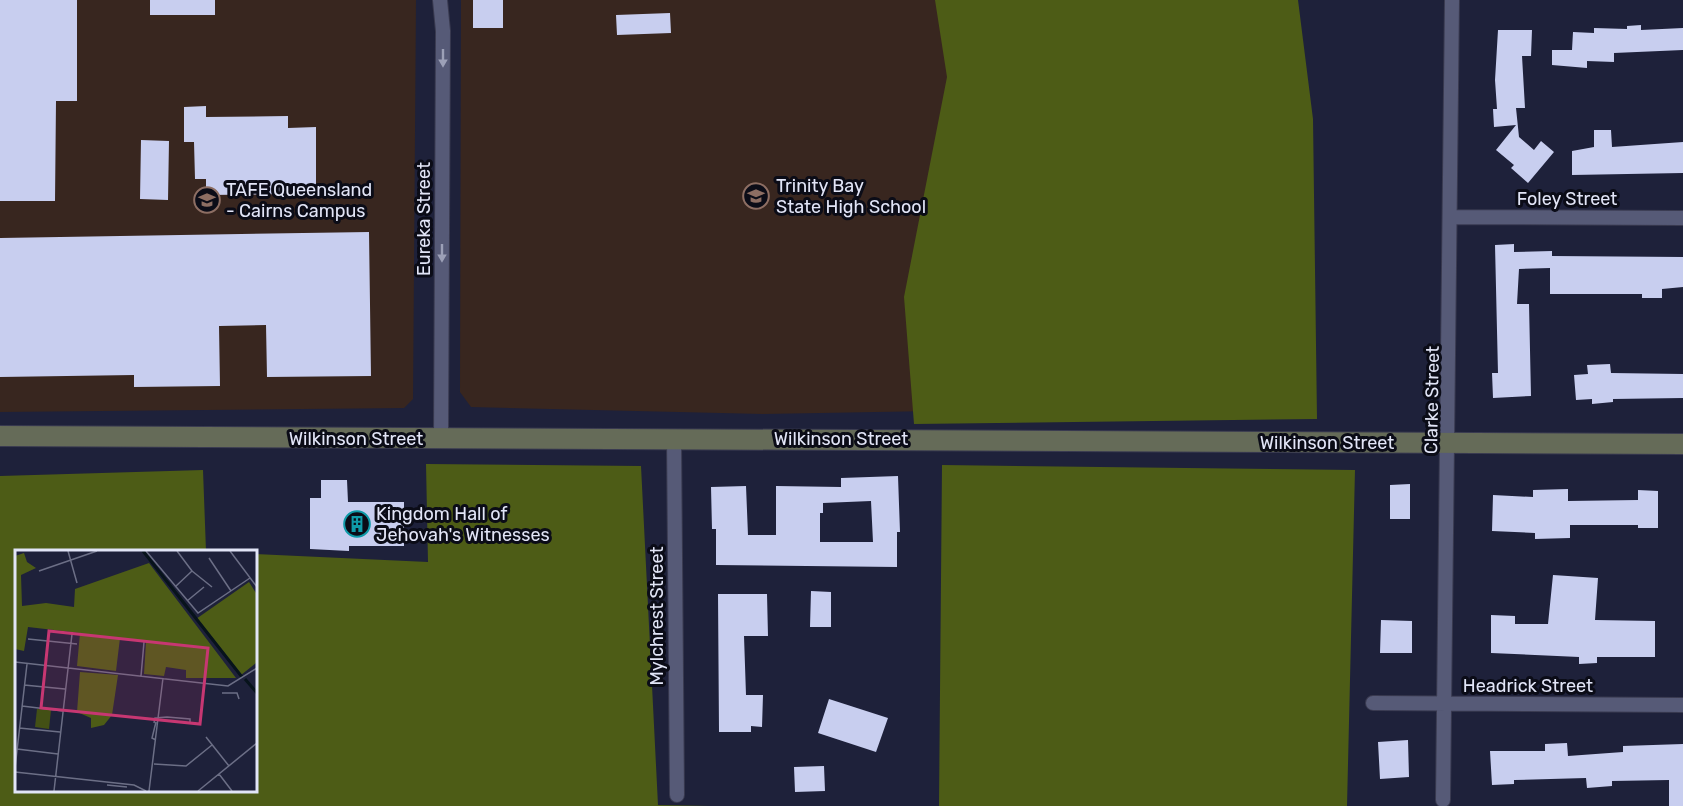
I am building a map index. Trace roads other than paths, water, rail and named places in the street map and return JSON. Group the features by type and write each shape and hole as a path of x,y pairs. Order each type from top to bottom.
{"street":[{"name":"Eureka Street","path":"440,0 443,31 441,439"},
{"name":"Clarke Street","path":"1443,800 1449,444 1452,0"},
{"name":"Foley Street","path":"1451,217 1683,218"},
{"name":"Wilkinson Street","path":"0,436 1683,444"},
{"name":"Mylchrest Street","path":"674,438 677,795"},
{"name":"Headrick Street","path":"1373,703 1683,705"}],"place":[{"name":"Trinity Bay State High School","path":"756,196"},
{"name":"TAFE Queensland - Cairns Campus","path":"207,200"},
{"name":"Kingdom Hall of Jehovah's Witnesses","path":"357,524"}]}
